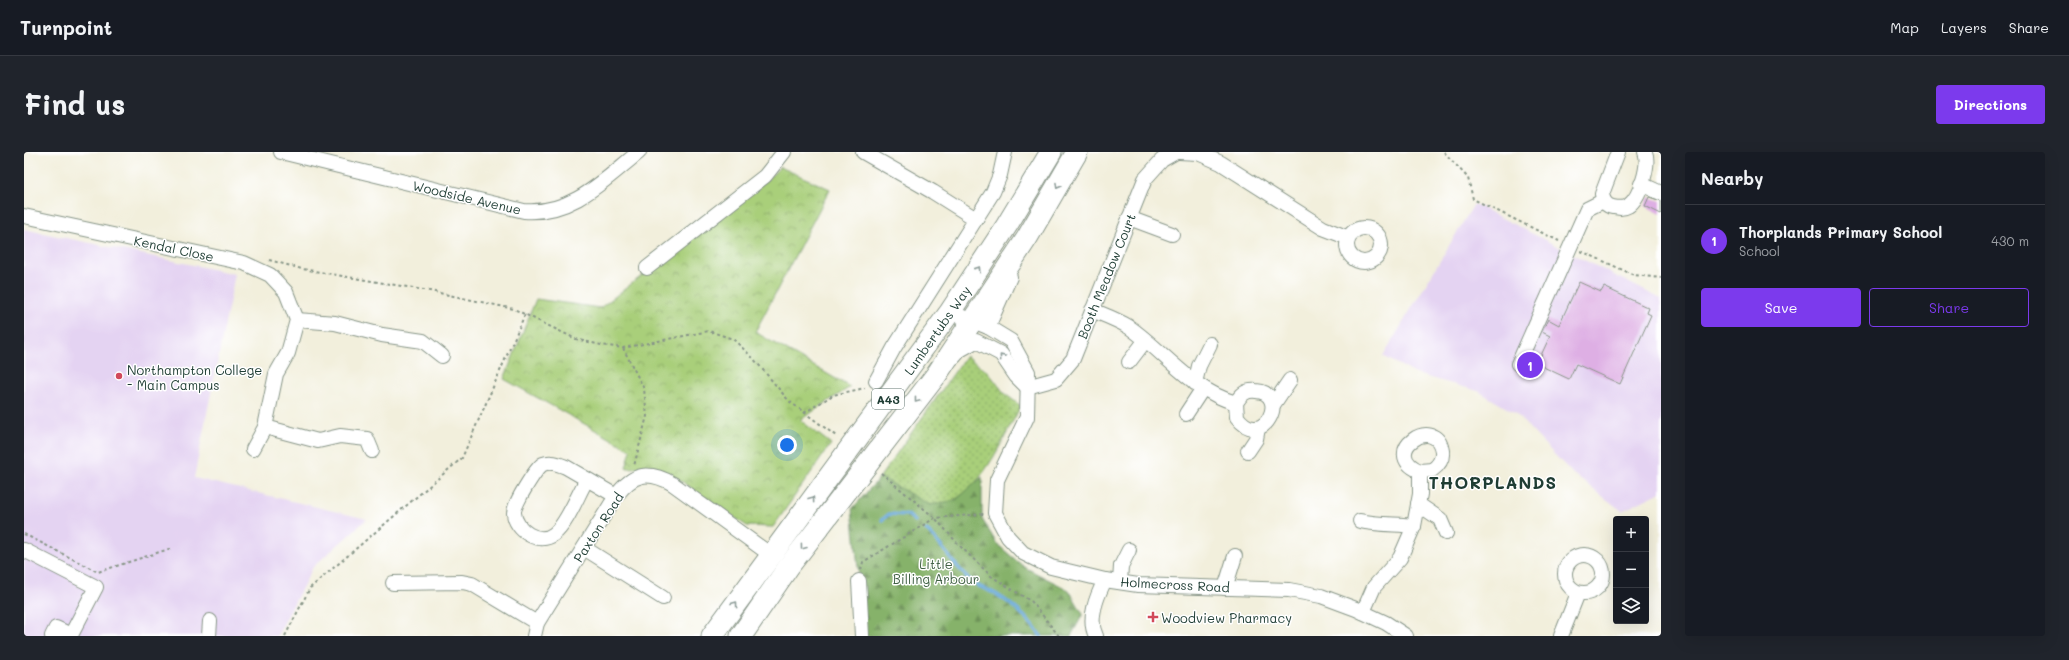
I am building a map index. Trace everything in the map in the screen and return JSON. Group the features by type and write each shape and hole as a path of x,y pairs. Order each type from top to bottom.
{"highway":[{"name":"Lumbertubs Way","path":"712,636 864,432 950,312 1007,225 1051,152"},
{"name":"Lumbertubs Way","path":"741,636 794,560 937,374 981,324 1027,238 1077,152"}],"street":[{"name":"Woodside Avenue","path":"281,152 524,211 534,212 562,207 581,198 639,152"},
{"path":"647,268 765,176 784,152"},
{"path":"863,152 933,192 976,219"},
{"name":"Lumbertubs Way","path":"876,381 894,348 993,192 1000,175 1005,152"},
{"name":"Booth Meadow Court","path":"1027,387 1056,379 1073,360 1145,179 1162,160 1177,152 1198,153 1221,163 1323,228 1349,238"},
{"path":"1618,152 1602,194 1603,201 1610,206 1620,208 1627,207 1632,202 1641,184 1648,165 1646,152"},
{"path":"1641,184 1661,193"},
{"path":"1518,364 1587,209 1603,201"},
{"name":"Kendal Close","path":"24,216 244,263 270,276 286,292 297,320"},
{"path":"1129,218 1172,234"},
{"path":"1092,310 1128,326 1199,385 1223,399 1236,402"},
{"path":"950,312 981,324 1011,341 1028,372 1027,417 997,480 995,513"},
{"path":"253,449 265,427 276,374 288,352 297,320 335,323 382,335 423,341 442,356"},
{"path":"937,374 960,350 976,341 1001,354 1016,376 1027,387"},
{"path":"1128,362 1145,341"},
{"path":"1186,414 1199,385 1200,366 1210,344"},
{"path":"1273,405 1290,380"},
{"path":"1255,391 1266,394 1273,405 1273,412 1269,421 1258,428 1251,428 1241,423 1235,411 1236,402 1244,393 1255,391"},
{"path":"265,427 318,441 340,436 367,439 372,451"},
{"path":"1248,451 1256,439 1258,428"},
{"path":"587,479 562,524 554,534 548,538 536,538 517,524 513,512 516,502 540,465 553,463 560,464 587,479 616,496"},
{"path":"1363,612 1374,587 1400,558 1414,526 1420,494 1420,471"},
{"path":"633,479 644,475 654,476 673,484 771,555"},
{"name":"Paxton Road","path":"535,629 616,496 633,479"},
{"path":"1418,504 1440,519 1446,533"},
{"name":"Holmecross Road","path":"995,513 1008,537 1023,553 1051,567 1105,580 1138,585 1289,590 1321,596 1363,612 1406,636"},
{"path":"1360,520 1378,524 1391,523 1414,526"},
{"path":"584,548 663,598"},
{"path":"24,550 96,586 71,635 56,628 52,636"},
{"path":"1120,582 1124,559 1129,550"},
{"path":"1225,588 1235,556"},
{"path":"1096,636 1092,624 1093,614 1100,590 1105,580"},
{"path":"859,581 862,636"},
{"path":"392,583 462,582 472,584 535,629"},
{"path":"1561,636 1578,593"},
{"path":"209,636 210,621"}],"path":[{"path":"1444,152 1468,178 1473,199 1570,247 1634,275 1661,278"},
{"path":"244,263 271,260 302,269 438,292 514,309 576,339 601,345 623,348 709,330 733,339 754,358 789,401 836,436"},
{"path":"285,636 310,588 462,458 525,314"},
{"path":"623,348 644,389 647,416 640,444 634,459 633,479"},
{"path":"804,413 833,395 864,389 876,381"},
{"path":"879,471 935,518 958,545 991,576 1032,602 1059,636"},
{"path":"859,581 863,562 935,518 995,513"},
{"path":"24,534 98,572 172,548"}],"shaded area":[{"path":"1474,204 1661,299 1661,492 1622,511 1573,474 1515,413 1478,391 1416,374 1383,356"},
{"name":"Northampton College - Main Campus","path":"24,229 235,274 194,478 367,519 313,567 277,636 24,636"}],"green space":[{"path":"780,167 830,189 755,332 850,387 800,420 831,444 773,527 747,526 680,480 656,467 626,468 631,450 504,379 536,299 600,308 768,179"},
{"path":"966,356 988,372 1005,394 1021,406 986,469 975,483 962,495 947,503 931,505 880,477"},
{"name":"Little Billing Arbour","path":"880,477 930,505 956,500 982,477 982,519 997,544 1024,567 1069,590 1083,614 1071,636 862,636 863,617 852,509"}],"building":[{"path":"1649,197 1661,201 1661,214 1645,206"},
{"path":"1579,282 1601,292 1604,287 1649,308 1647,313 1651,315 1620,384 1576,364 1569,379 1537,364 1550,336 1542,332 1548,319 1559,325"}],"waterway":[{"path":"882,520 889,514 908,515 916,522"},
{"path":"926,530 971,581 1011,604 1027,619 1041,636"}],"place":[{"name":"Thorplands Primary School","path":"1530,365"},
{"name":"Northampton College - Main Campus","path":"119,376"},
{"name":"Woodview Pharmacy","path":"1153,617"}],"district":[{"name":"THORPLANDS","path":"1493,482"}]}
